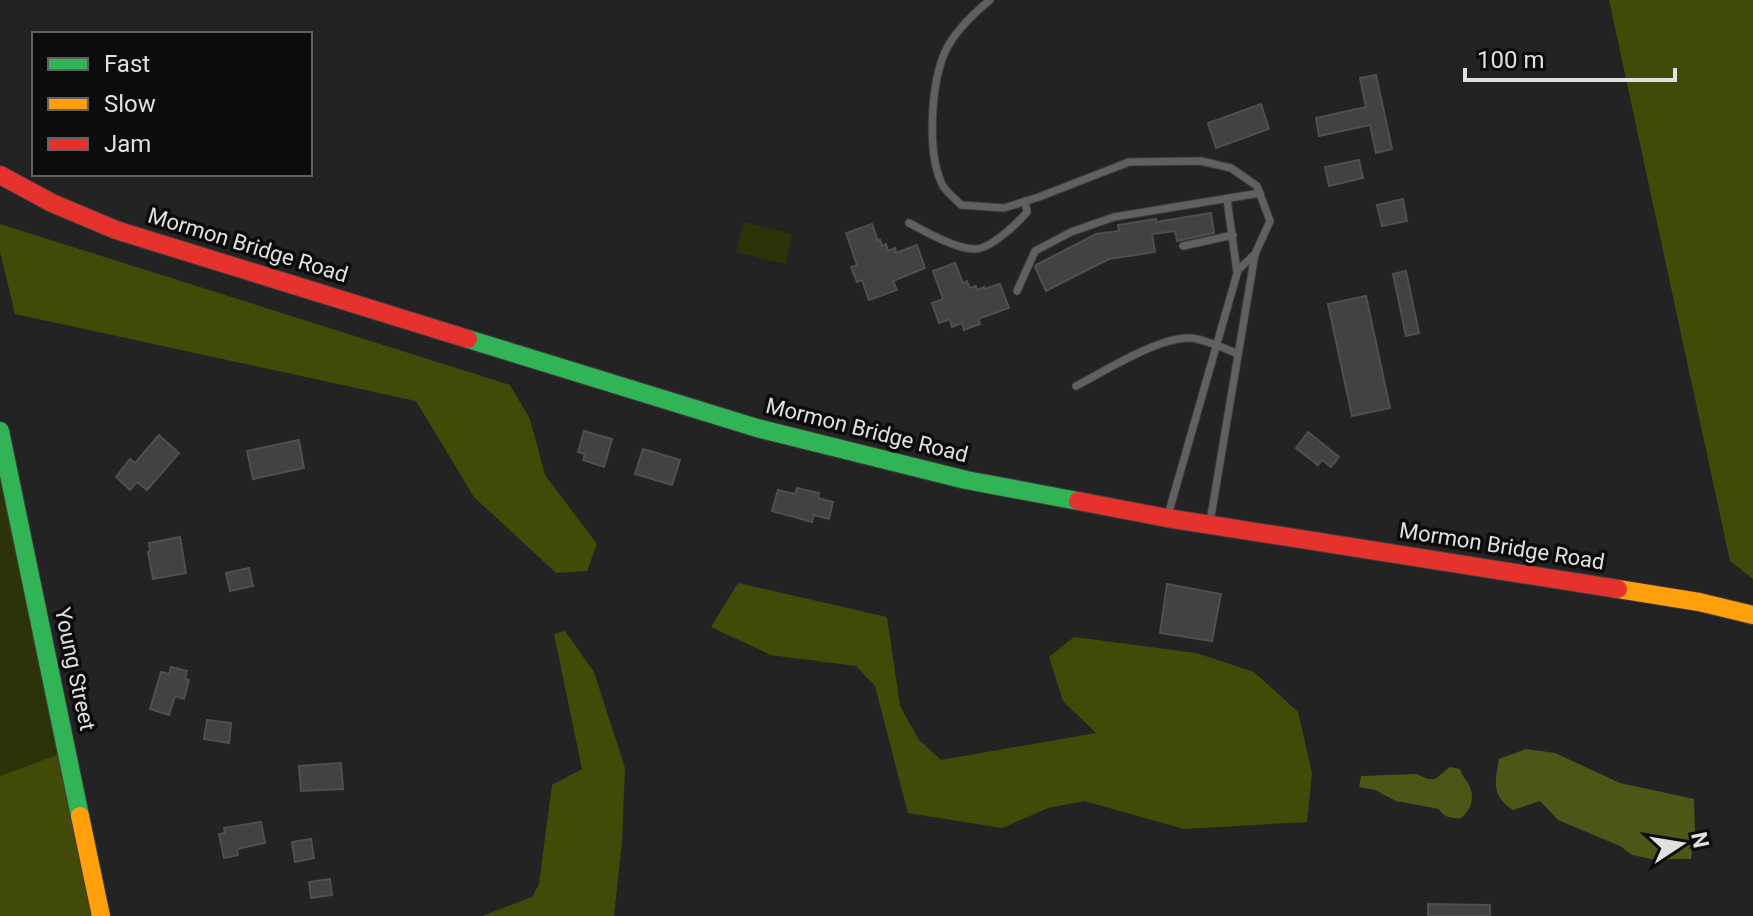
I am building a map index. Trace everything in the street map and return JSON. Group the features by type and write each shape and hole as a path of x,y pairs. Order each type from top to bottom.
{"main road":[{"name":"Mormon Bridge Road","path":"0,175 52,203 116,230 757,428 966,480 1167,518 1699,602 1753,615"},
{"name":"Young Street","path":"0,431 101,916"}],"lane":[{"path":"990,0 960,30 945,53 933,100 933,148 941,184 961,205 1004,208 1129,162 1201,161 1231,168 1257,186 1260,193 1270,221 1255,254 1209,524"},
{"path":"1017,291 1035,251 1071,232 1114,217 1260,193"},
{"path":"1167,518 1238,272 1227,199"},
{"path":"909,223 956,246 980,249 1014,227 1027,212 1025,201"},
{"path":"1183,246 1233,235"},
{"path":"1238,272 1255,254"},
{"path":"1076,386 1163,342 1190,338 1238,354"}],"shaded area":[{"path":"1609,0 1753,0 1753,579 1730,561"},
{"path":"744,222 792,234 785,264 736,252"},
{"path":"0,224 510,385 530,419 545,475 597,544 587,571 556,573 474,497 416,401 15,314 0,252"},
{"path":"0,463 94,916 0,916"},
{"path":"738,583 887,617 900,706 919,740 941,760 1096,733 1063,701 1049,657 1074,637 1196,653 1254,672 1298,712 1312,773 1307,822 1184,829 1084,801 1048,808 1002,828 908,813 875,686 856,666 771,655 711,627"},
{"path":"565,631 594,672 625,768 622,842 614,916 482,916 532,897 539,884 552,785 582,769 554,634"},
{"path":"1526,749 1555,753 1620,783 1694,799 1695,833 1691,859 1651,859 1632,855 1620,846 1558,820 1540,801 1513,810 1501,799 1496,788 1499,759"},
{"path":"60,754 94,916 0,916 0,776"},
{"path":"1450,767 1460,769 1471,791 1471,804 1461,818 1448,817 1439,809 1396,801 1375,790 1359,787 1361,776 1416,774 1435,779"}],"building":[{"path":"1376,75 1392,149 1376,153 1370,125 1319,136 1316,118 1366,107 1360,78"},
{"path":"1261,104 1269,129 1216,148 1208,123"},
{"path":"1359,160 1363,178 1329,186 1325,167"},
{"path":"1403,199 1407,221 1382,226 1377,205"},
{"path":"1211,213 1214,233 1177,241 1175,231 1152,234 1155,252 1109,259 1046,291 1035,267 1096,234 1119,231 1118,225"},
{"path":"872,224 878,241 882,246 886,244 888,251 895,248 896,253 917,245 925,268 893,281 897,290 869,300 862,280 857,282 851,267 857,265 846,233"},
{"path":"955,263 963,283 967,281 970,288 976,286 977,290 1000,284 1009,308 978,319 980,324 964,330 962,323 952,327 950,319 939,323 932,303 943,299 933,271"},
{"path":"1406,271 1419,333 1406,336 1393,274"},
{"path":"1366,296 1390,408 1352,416 1328,304"},
{"path":"584,431 612,439 604,467 583,460 585,454 578,452"},
{"path":"1308,432 1339,457 1331,467 1322,460 1318,465 1296,448"},
{"path":"159,435 179,453 147,490 137,482 130,490 116,477 130,459 135,463"},
{"path":"299,440 304,468 253,479 247,451"},
{"path":"643,449 680,460 672,485 635,474"},
{"path":"797,488 819,493 818,498 833,502 829,519 814,515 812,522 772,511 778,490 795,494"},
{"path":"180,537 186,573 153,579 149,543"},
{"path":"249,568 253,586 230,591 226,573"},
{"path":"1167,584 1221,594 1212,641 1160,633"},
{"path":"171,667 187,671 185,679 189,680 184,699 175,696 169,715 150,709 161,672 169,674"},
{"path":"207,720 231,723 229,743 204,739"},
{"path":"341,763 343,789 301,791 299,766"},
{"path":"261,822 265,843 241,848 237,850 238,855 224,858 219,834 225,833 224,828"},
{"path":"311,839 314,858 295,862 292,842"},
{"path":"330,879 332,895 311,898 309,882"},
{"path":"1428,904 1490,905 1490,916 1428,916"}],"traffic: fast":[{"path":"468,339 757,428 966,480 1078,501"},
{"path":"0,431 80,816"}],"traffic: slow":[{"path":"1618,589 1699,602 1753,615"},
{"path":"80,816 101,916"}],"traffic: jam":[{"path":"0,175 52,203 116,230 468,339"},
{"path":"1078,501 1167,518 1618,589"}]}
